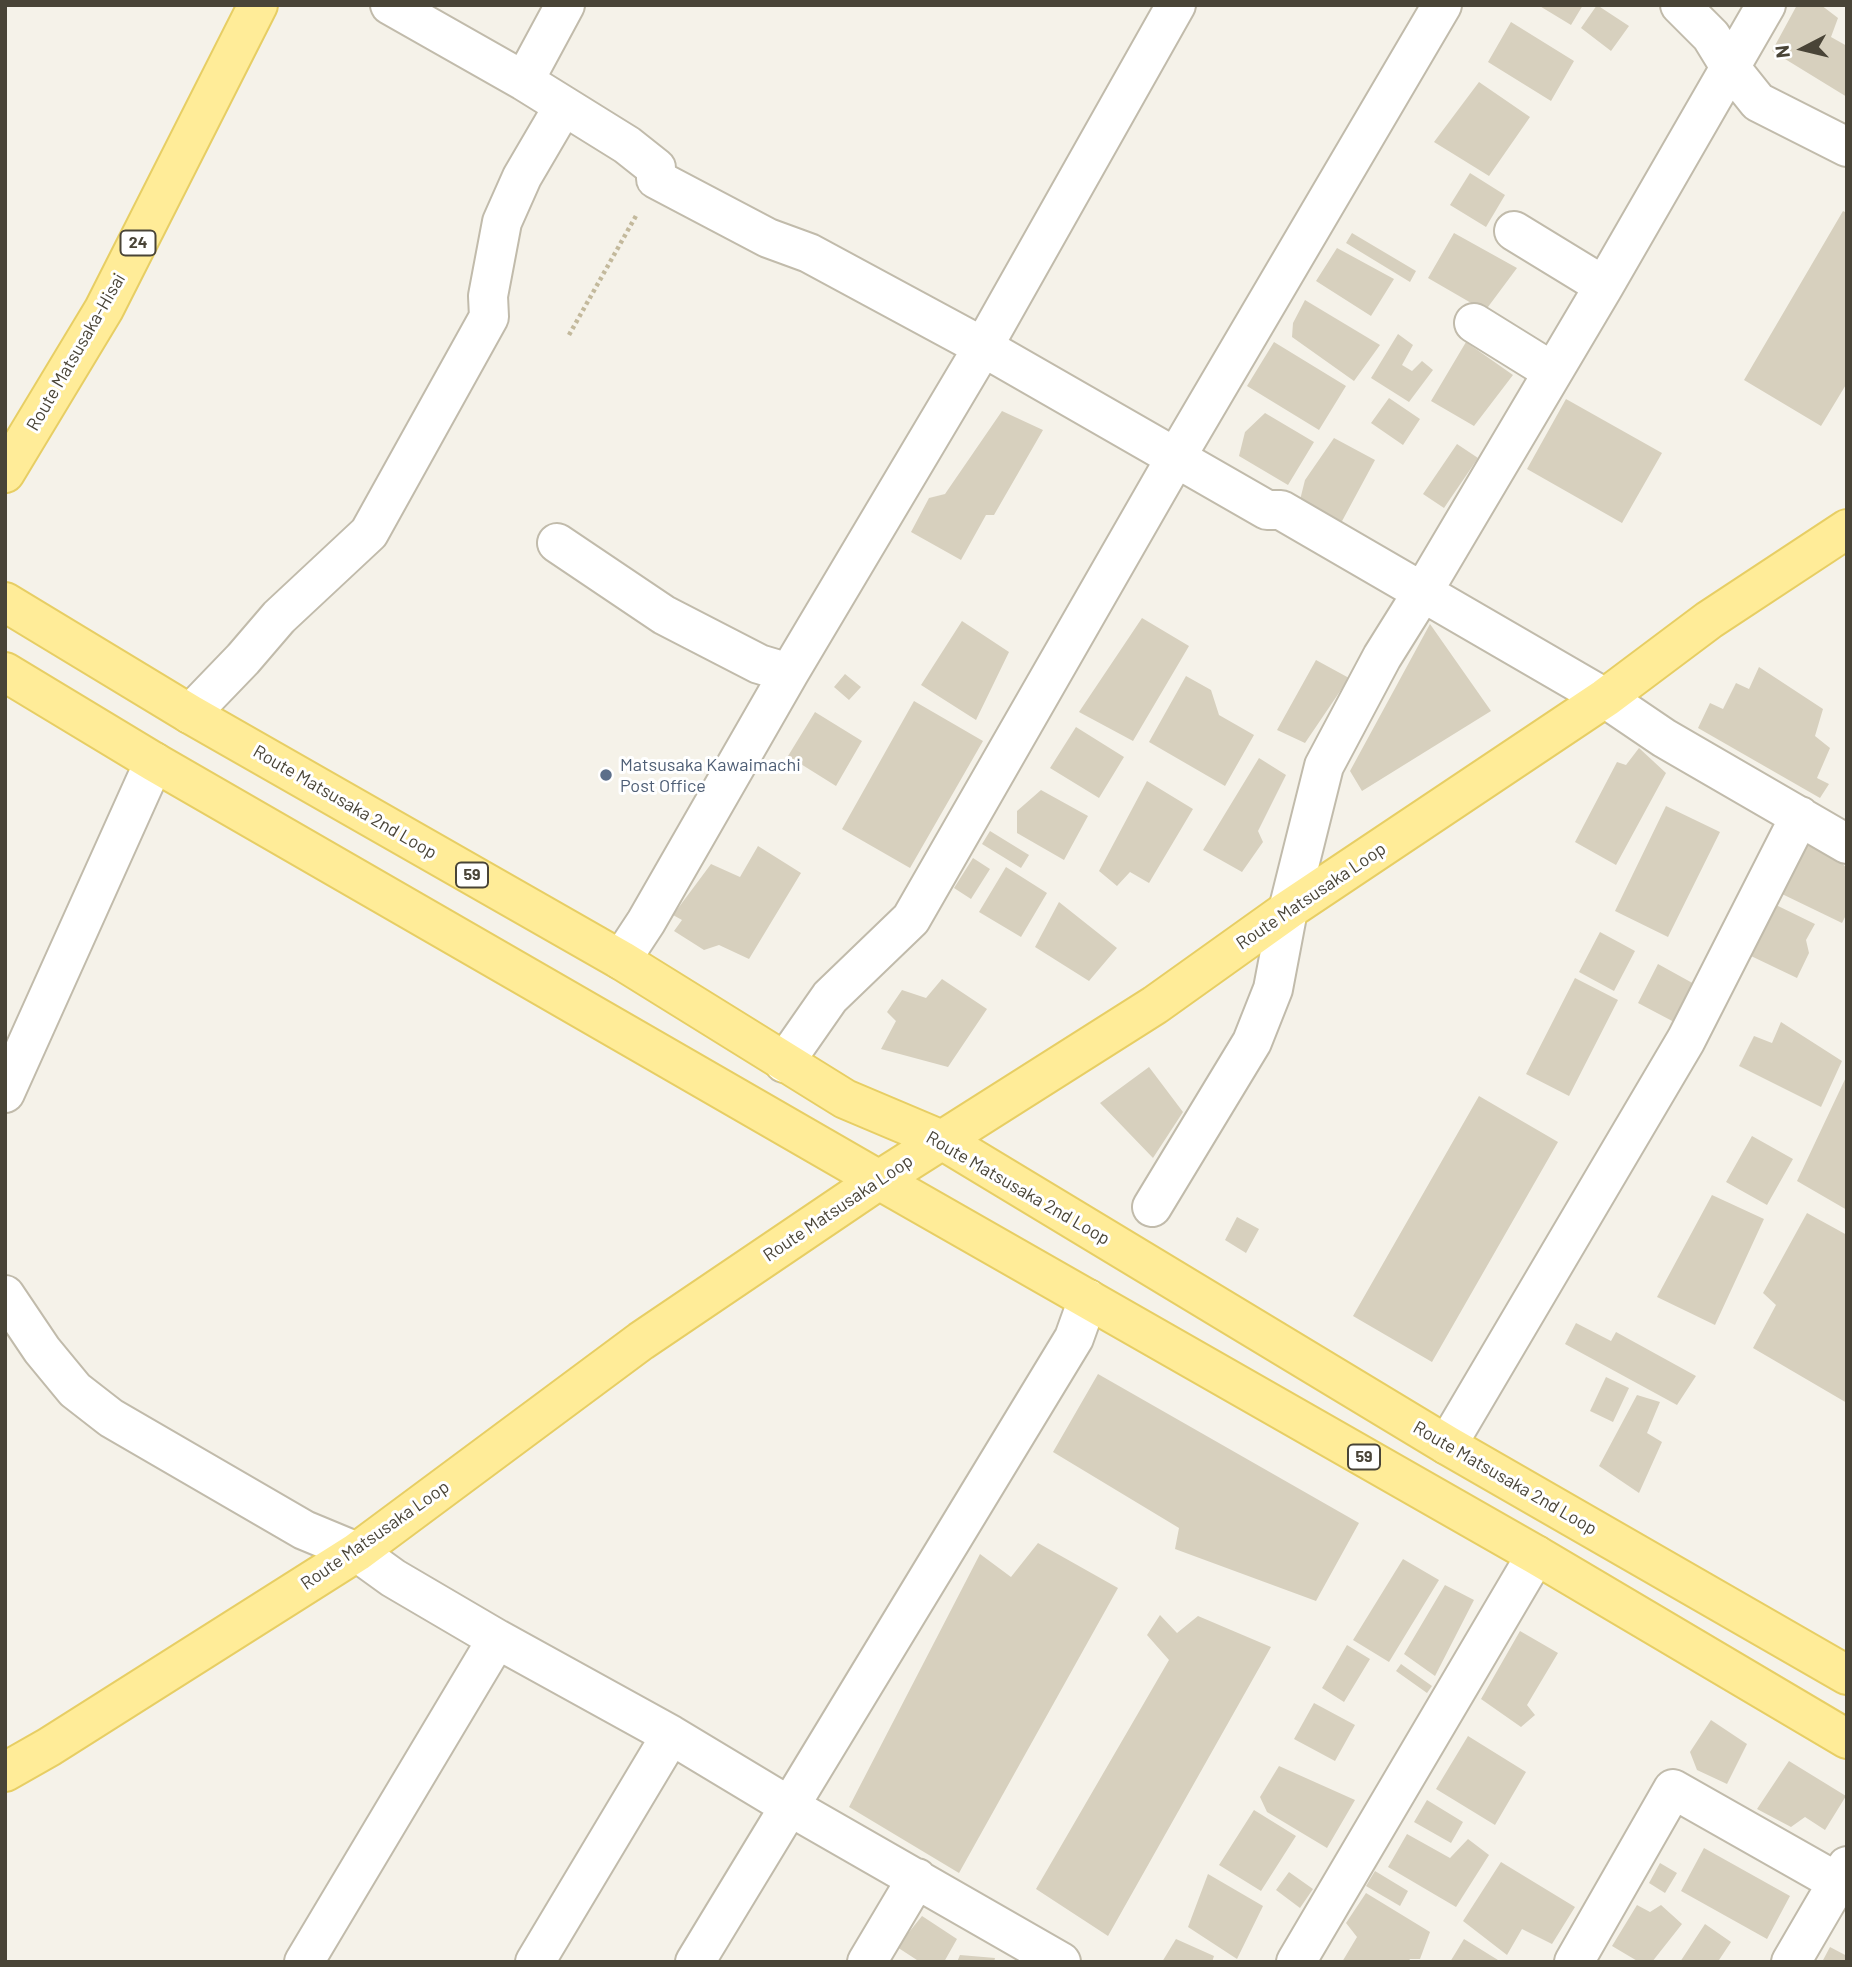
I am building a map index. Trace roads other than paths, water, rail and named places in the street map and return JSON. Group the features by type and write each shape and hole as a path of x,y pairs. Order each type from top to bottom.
{"main road":[{"name":"Route Matsusaka-Hisai","path":"5,473 104,309 258,5"},
{"name":"Route Matsusaka Loop","path":"5,1772 49,1747 357,1552 640,1341 879,1180 1155,1005 1288,911 1605,698 1709,620 1847,529"},
{"name":"Route Matsusaka 2nd Loop","path":"5,602 190,714 621,960 845,1099 942,1140 1447,1445 1847,1675"},
{"name":"59","path":"5,672 155,762 879,1180 1535,1555 1847,1739"}],"street":[{"path":"390,5 524,81 627,145 656,168 656,179 768,238 809,253 1266,510 1281,510 1605,698 1664,738 1847,844"},
{"path":"524,81 565,5"},
{"path":"621,960 646,922 789,673 982,348 1176,5"},
{"path":"784,1063 830,997 911,919 1175,459 1442,5"},
{"path":"1680,5 1711,36 1730,67 1758,102 1847,147"},
{"path":"1152,1207 1252,1042 1273,989 1288,911 1324,766 1382,657 1604,286 1766,5"},
{"path":"190,714 279,617 369,533 489,317 488,296 502,222 522,177 563,107"},
{"path":"1514,231 1604,286"},
{"path":"1474,323 1553,372"},
{"path":"557,543 664,615 759,664 789,673"},
{"path":"5,1093 155,762"},
{"path":"1447,1445 1686,1040 1800,816"},
{"path":"5,1296 42,1350 75,1390 110,1418 304,1530 357,1552 393,1578 496,1639 671,1735 1061,1962"},
{"path":"695,1962 1074,1338 1088,1299"},
{"path":"1296,1962 1535,1555"},
{"path":"304,1962 496,1639"},
{"path":"535,1962 671,1735"},
{"path":"1574,1962 1674,1789 1842,1874 1791,1962"},
{"path":"867,1962 917,1878"}],"place":[{"name":"Matsusaka Kawaimachi Post Office","path":"606,775"}]}
